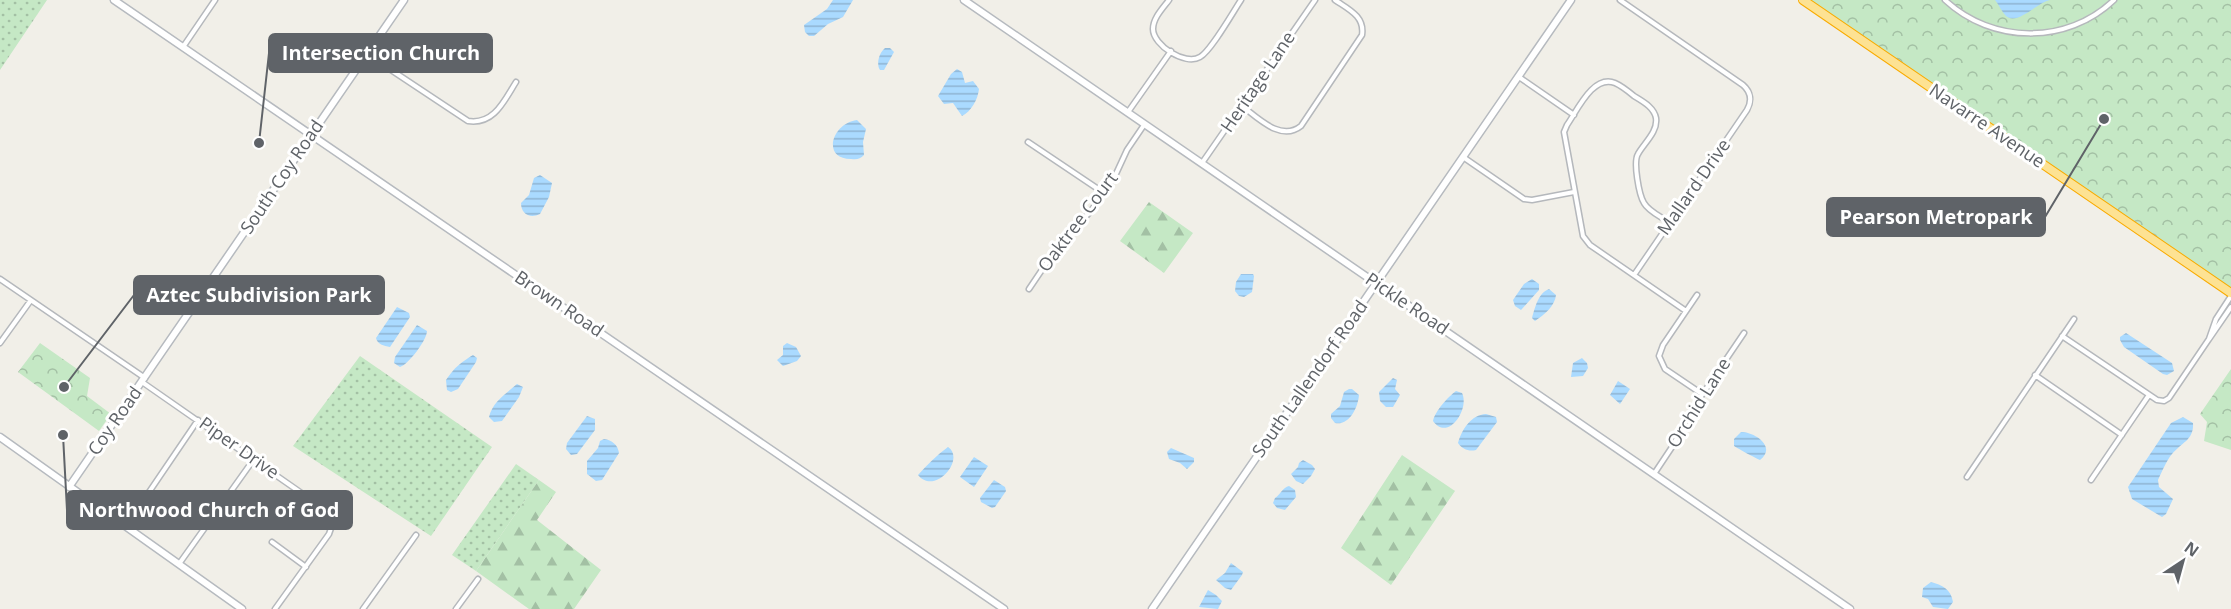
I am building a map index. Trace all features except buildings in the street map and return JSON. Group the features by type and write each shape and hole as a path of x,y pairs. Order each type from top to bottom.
{"highway":[{"name":"Navarre Avenue","path":"1803,0 2231,295"}],"street":[{"name":"Brown Road","path":"114,0 1004,609"},
{"path":"183,46 215,0"},
{"name":"South Coy Road","path":"161,354 404,0"},
{"name":"Pickle Road","path":"964,0 1850,609"},
{"path":"1169,0 1155,20 1153,30 1157,40 1188,60 1201,57 1241,0"},
{"name":"Heritage Lane","path":"1202,164 1315,0"},
{"path":"1242,106 1279,131 1290,132 1297,129 1363,33 1362,24 1357,15 1335,0"},
{"name":"South Lallendorf Road","path":"1152,609 1571,0"},
{"name":"Mallard Drive","path":"1620,0 1743,85 1750,97 1747,110 1634,275"},
{"path":"1945,0 1961,13 1985,25 2008,32 2031,34 2070,28 2100,12 2114,0"},
{"path":"1128,112 1171,51"},
{"path":"367,54 468,121 480,122 491,116 516,82"},
{"path":"1519,77 1574,115"},
{"path":"1670,223 1643,202 1636,166 1637,156 1656,126 1656,117 1651,108 1618,84 1605,81 1593,88 1566,128 1564,137 1581,231 1585,240 1686,311"},
{"name":"Oaktree Court","path":"1029,290 1058,246 1087,216 1104,193 1144,124"},
{"path":"1028,142 1104,193"},
{"path":"1463,157 1524,199 1534,200 1574,192"},
{"name":"Piper Drive","path":"0,279 326,510 331,519 329,534 306,567"},
{"path":"1697,295 1662,345 1659,356 1665,369 1702,394"},
{"path":"2209,339 2216,319 2231,295"},
{"path":"0,344 31,300"},
{"path":"2062,336 2159,401 2167,399 2231,308"},
{"path":"1967,477 2074,319"},
{"name":"Orchid Lane","path":"1654,474 1673,446 1684,420 1744,333"},
{"name":"Coy Road","path":"69,487 161,354"},
{"path":"2035,375 2122,435"},
{"path":"2091,480 2149,395"},
{"path":"125,526 198,420"},
{"path":"0,437 242,609"},
{"path":"178,564 254,459"},
{"path":"363,609 416,535"},
{"path":"272,542 306,567 275,609"},
{"path":"456,609 478,579"}],"green space":[{"path":"0,0 47,0 0,70"},
{"path":"1803,0 2231,0 2231,294"},
{"path":"1149,202 1193,233 1164,273 1120,241"},
{"path":"40,343 90,378 87,396 111,414 99,431 18,372"},
{"path":"360,356 492,447 431,536 293,446"},
{"path":"2231,369 2231,450 2204,441 2207,422 2200,414"},
{"path":"1402,455 1455,491 1391,585 1341,548"},
{"path":"516,464 539,480 476,571 452,555"},
{"path":"539,480 556,492 537,520 601,570 574,609 529,609 476,571"}],"water":[{"path":"833,0 853,0 843,17 828,24 814,36 809,36 805,32 804,25 827,9"},
{"path":"1995,0 2050,0 2022,16 2011,18 2006,16"},
{"path":"885,48 890,48 894,52 884,70 880,70 878,62 880,56"},
{"path":"957,69 962,72 965,83 973,81 979,89 973,105 962,116 953,103 944,104 938,96 951,74"},
{"path":"857,120 866,129 863,142 864,155 857,159 842,157 836,153 833,141 841,127"},
{"path":"540,175 552,183 549,197 540,214 530,216 524,213 521,203 529,195 534,178"},
{"path":"1241,274 1253,274 1254,276 1252,292 1244,297 1239,296 1235,291 1236,282"},
{"path":"1532,279 1539,284 1539,290 1521,310 1515,306 1513,300 1524,284"},
{"path":"1549,289 1556,295 1554,303 1535,321 1532,318 1538,301"},
{"path":"397,307 409,313 410,317 390,347 378,342 376,338"},
{"path":"417,325 427,331 426,335 421,346 400,367 394,363 395,357"},
{"path":"2126,333 2172,363 2174,371 2167,375 2163,374 2124,347 2120,337"},
{"path":"787,343 796,347 801,356 797,361 783,366 777,360 783,355 783,346"},
{"path":"473,355 477,358 476,362 458,389 451,392 447,390 446,380 449,375"},
{"path":"1582,358 1588,368 1583,376 1571,377 1573,363"},
{"path":"1393,378 1397,380 1395,389 1400,395 1393,407 1386,407 1380,401 1379,392"},
{"path":"1618,381 1630,389 1620,404 1610,395"},
{"path":"517,384 523,387 519,397 502,421 494,422 489,417 494,406"},
{"path":"1349,389 1359,395 1357,405 1345,422 1335,423 1331,414 1340,406 1344,392"},
{"path":"1456,391 1462,393 1464,400 1460,414 1451,426 1445,428 1439,426 1433,421 1434,417 1442,404"},
{"path":"1486,414 1496,417 1497,422 1476,450 1471,451 1464,448 1458,443 1465,428 1476,417"},
{"path":"587,416 595,419 595,430 577,454 571,455 566,449 567,443"},
{"path":"2183,417 2193,423 2193,429 2187,440 2170,457 2158,480 2159,487 2173,499 2166,514 2162,517 2132,499 2128,487 2171,423"},
{"path":"1741,432 1758,437 1765,445 1765,455 1760,460 1734,446 1734,439"},
{"path":"604,439 614,443 619,453 602,480 596,481 587,474 587,461 598,448 600,441"},
{"path":"948,447 953,453 951,467 940,479 925,480 918,475 932,460"},
{"path":"1171,448 1194,458 1194,462 1187,469 1180,463 1169,459 1167,452"},
{"path":"974,457 988,466 974,487 960,477"},
{"path":"1303,460 1315,469 1303,484 1296,481 1291,474"},
{"path":"994,480 1005,487 1006,491 992,508 981,502 980,498"},
{"path":"1289,486 1295,490 1296,497 1285,510 1277,508 1273,503 1275,498"},
{"path":"1231,563 1243,572 1231,590 1216,580 1225,573"},
{"path":"1931,582 1942,586 1950,594 1953,602 1948,609 1933,607 1928,599 1922,597 1923,588"},
{"path":"1208,590 1222,601 1218,609 1199,607"}],"place":[{"name":"Pearson Metropark","path":"2104,119"},
{"name":"Intersection Church","path":"259,143"},
{"name":"Aztec Subdivision Park","path":"64,387"},
{"name":"Northwood Church of God","path":"63,435"}]}
